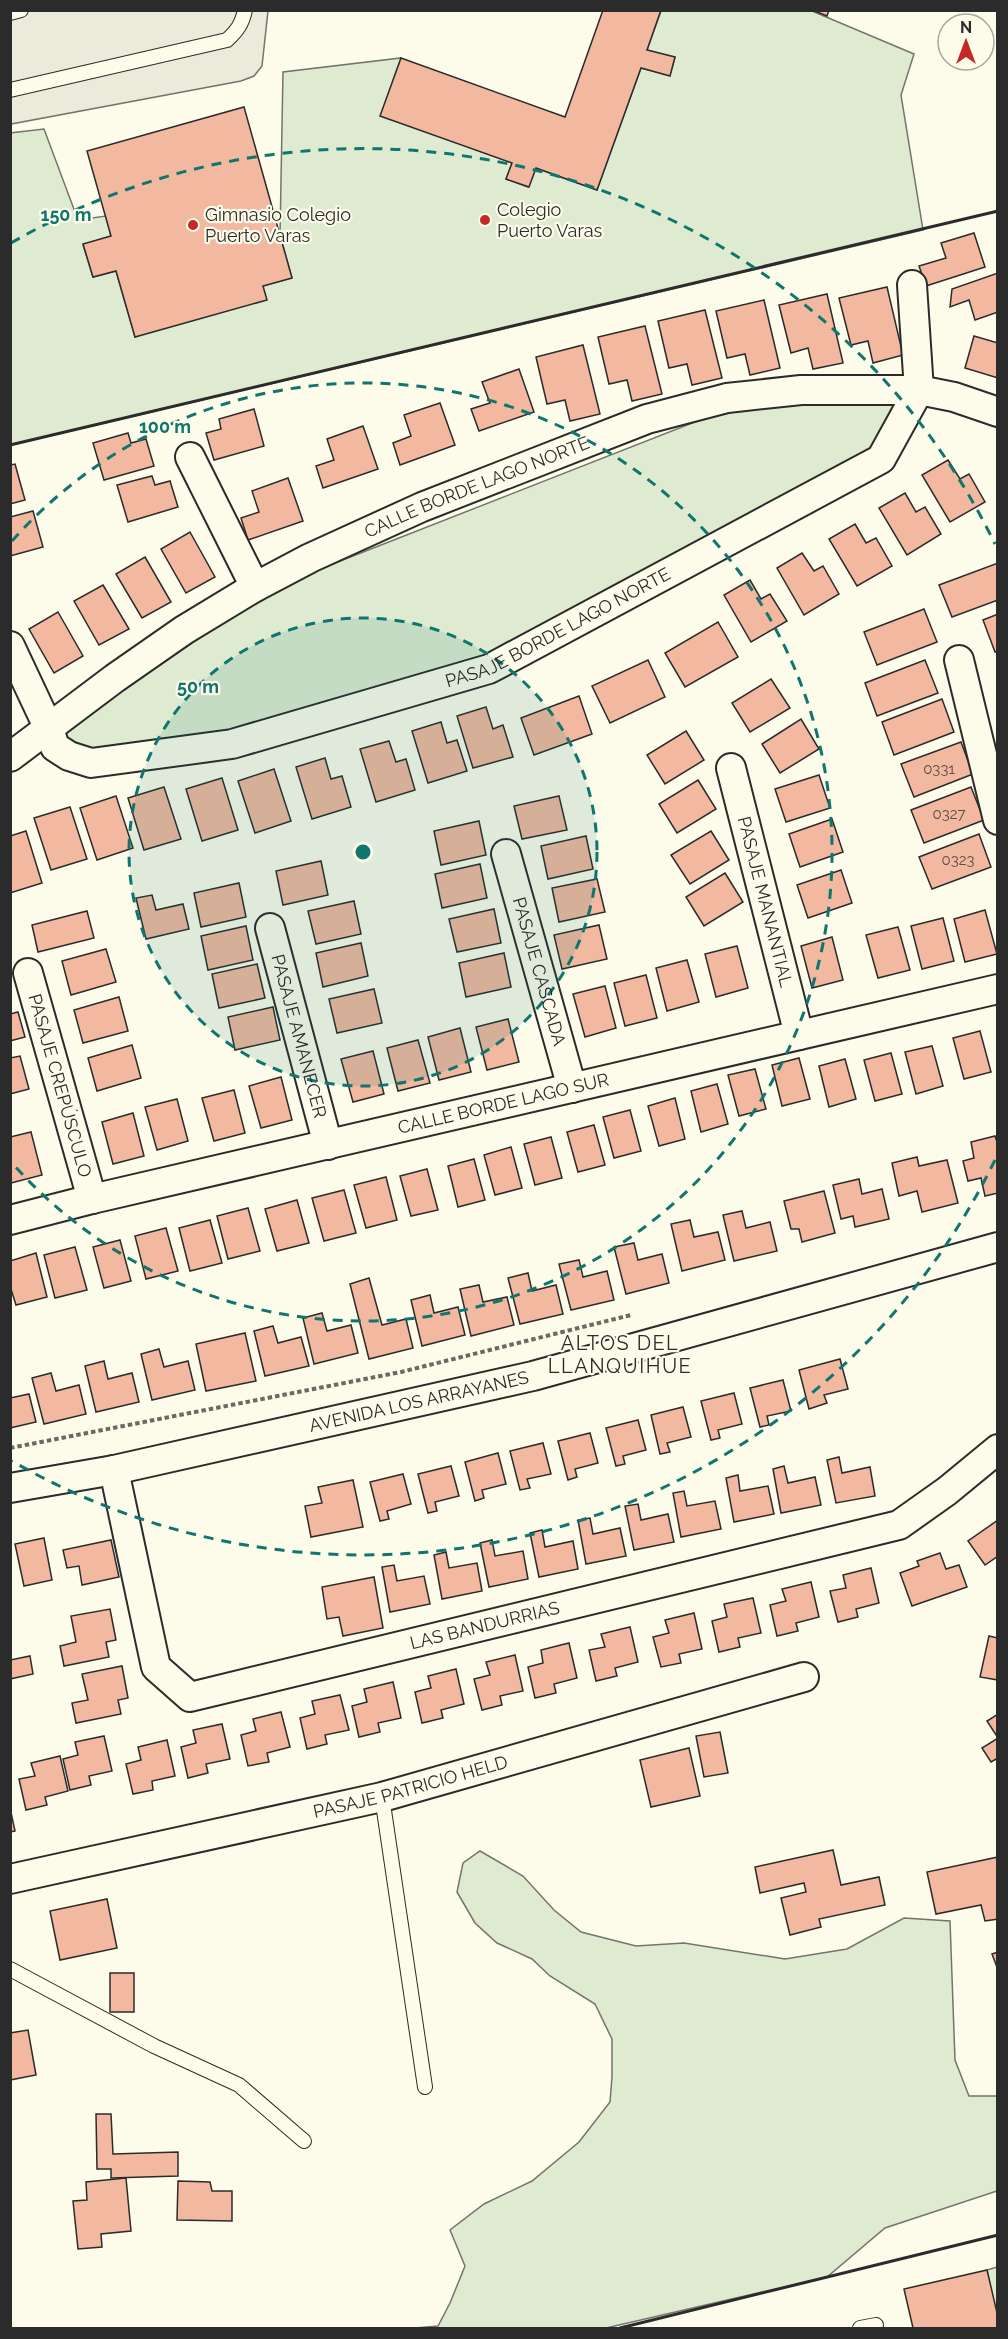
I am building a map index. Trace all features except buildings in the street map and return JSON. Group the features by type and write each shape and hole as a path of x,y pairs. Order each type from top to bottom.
{"street":[{"path":"912,285 919,390"},
{"name":"CALLE BORDE LAGO NORTE","path":"10,757 174,637 255,587 310,558 422,507 647,419 727,398 801,390 919,390 954,397 998,412"},
{"name":"PASAJE BORDE LAGO NORTE","path":"10,646 50,729 55,747 69,756 91,764 232,744 489,669 881,459 919,390"},
{"path":"190,457 255,587"},
{"path":"959,660 998,820"},
{"name":"PASAJE MANANTIAL","path":"731,768 799,1035"},
{"name":"PASAJE CASCADA","path":"506,854 572,1088"},
{"name":"PASAJE AMANECER","path":"270,928 328,1145"},
{"name":"PASAJE CREPÚSCULO","path":"28,973 92,1199"},
{"name":"CALLE BORDE LAGO SUR","path":"10,1220 998,989"},
{"name":"AVENIDA LOS ARRAYANES","path":"10,1488 114,1470 533,1376 998,1247"},
{"name":"LAS BANDURRIAS","path":"114,1470 156,1667 190,1697 899,1525 947,1491 998,1449"},
{"name":"PASAJE PATRICIO HELD","path":"10,1879 382,1797 804,1677"}],"lane":[{"path":"10,13 21,10"},
{"path":"10,90 226,40 236,32 245,10"},
{"path":"382,1797 425,2086"},
{"path":"10,1970 154,2046 239,2085 304,2141"},
{"path":"860,2328 876,2325"}],"path":[{"path":"10,1448 401,1372 639,1313"}],"green space":[{"path":"661,11 812,11 914,54 901,95 923,230 11,445 10,133 44,129 78,220 106,216 111,236 83,245 93,277 116,271 135,337 263,286 292,278 280,235 283,72 401,58 381,115 512,163 506,179 528,187 536,168 597,190 641,68 670,75 675,57 647,50"},
{"path":"906,402 874,452 485,660 230,735 91,753 42,745 274,587 733,407"},
{"path":"480,1851 523,1876 554,1910 581,1932 636,1946 684,1943 785,1959 847,1949 904,1918 950,1921 955,2060 969,2096 997,2096 997,2191 885,2228 827,2277 606,2328 415,2328 438,2326 465,2266 450,2230 484,2204 532,2181 579,2142 610,2102 612,2039 595,2004 550,1976 532,1959 497,1943 475,1923 457,1892 463,1863"},
{"path":"997,2267 997,2317 987,2270"}],"shaded area":[{"path":"10,11 268,11 262,66 254,76 241,81 11,124"}],"wall":[{"path":"10,445 998,211"},
{"path":"620,2328 998,2235"}],"place":[{"name":"Colegio Puerto Varas","path":"485,220"},
{"name":"Gimnasio Colegio Puerto Varas","path":"193,225"}],"district":[{"name":"ALTOS DEL LLANQUIHUE","path":"620,1354"}]}
